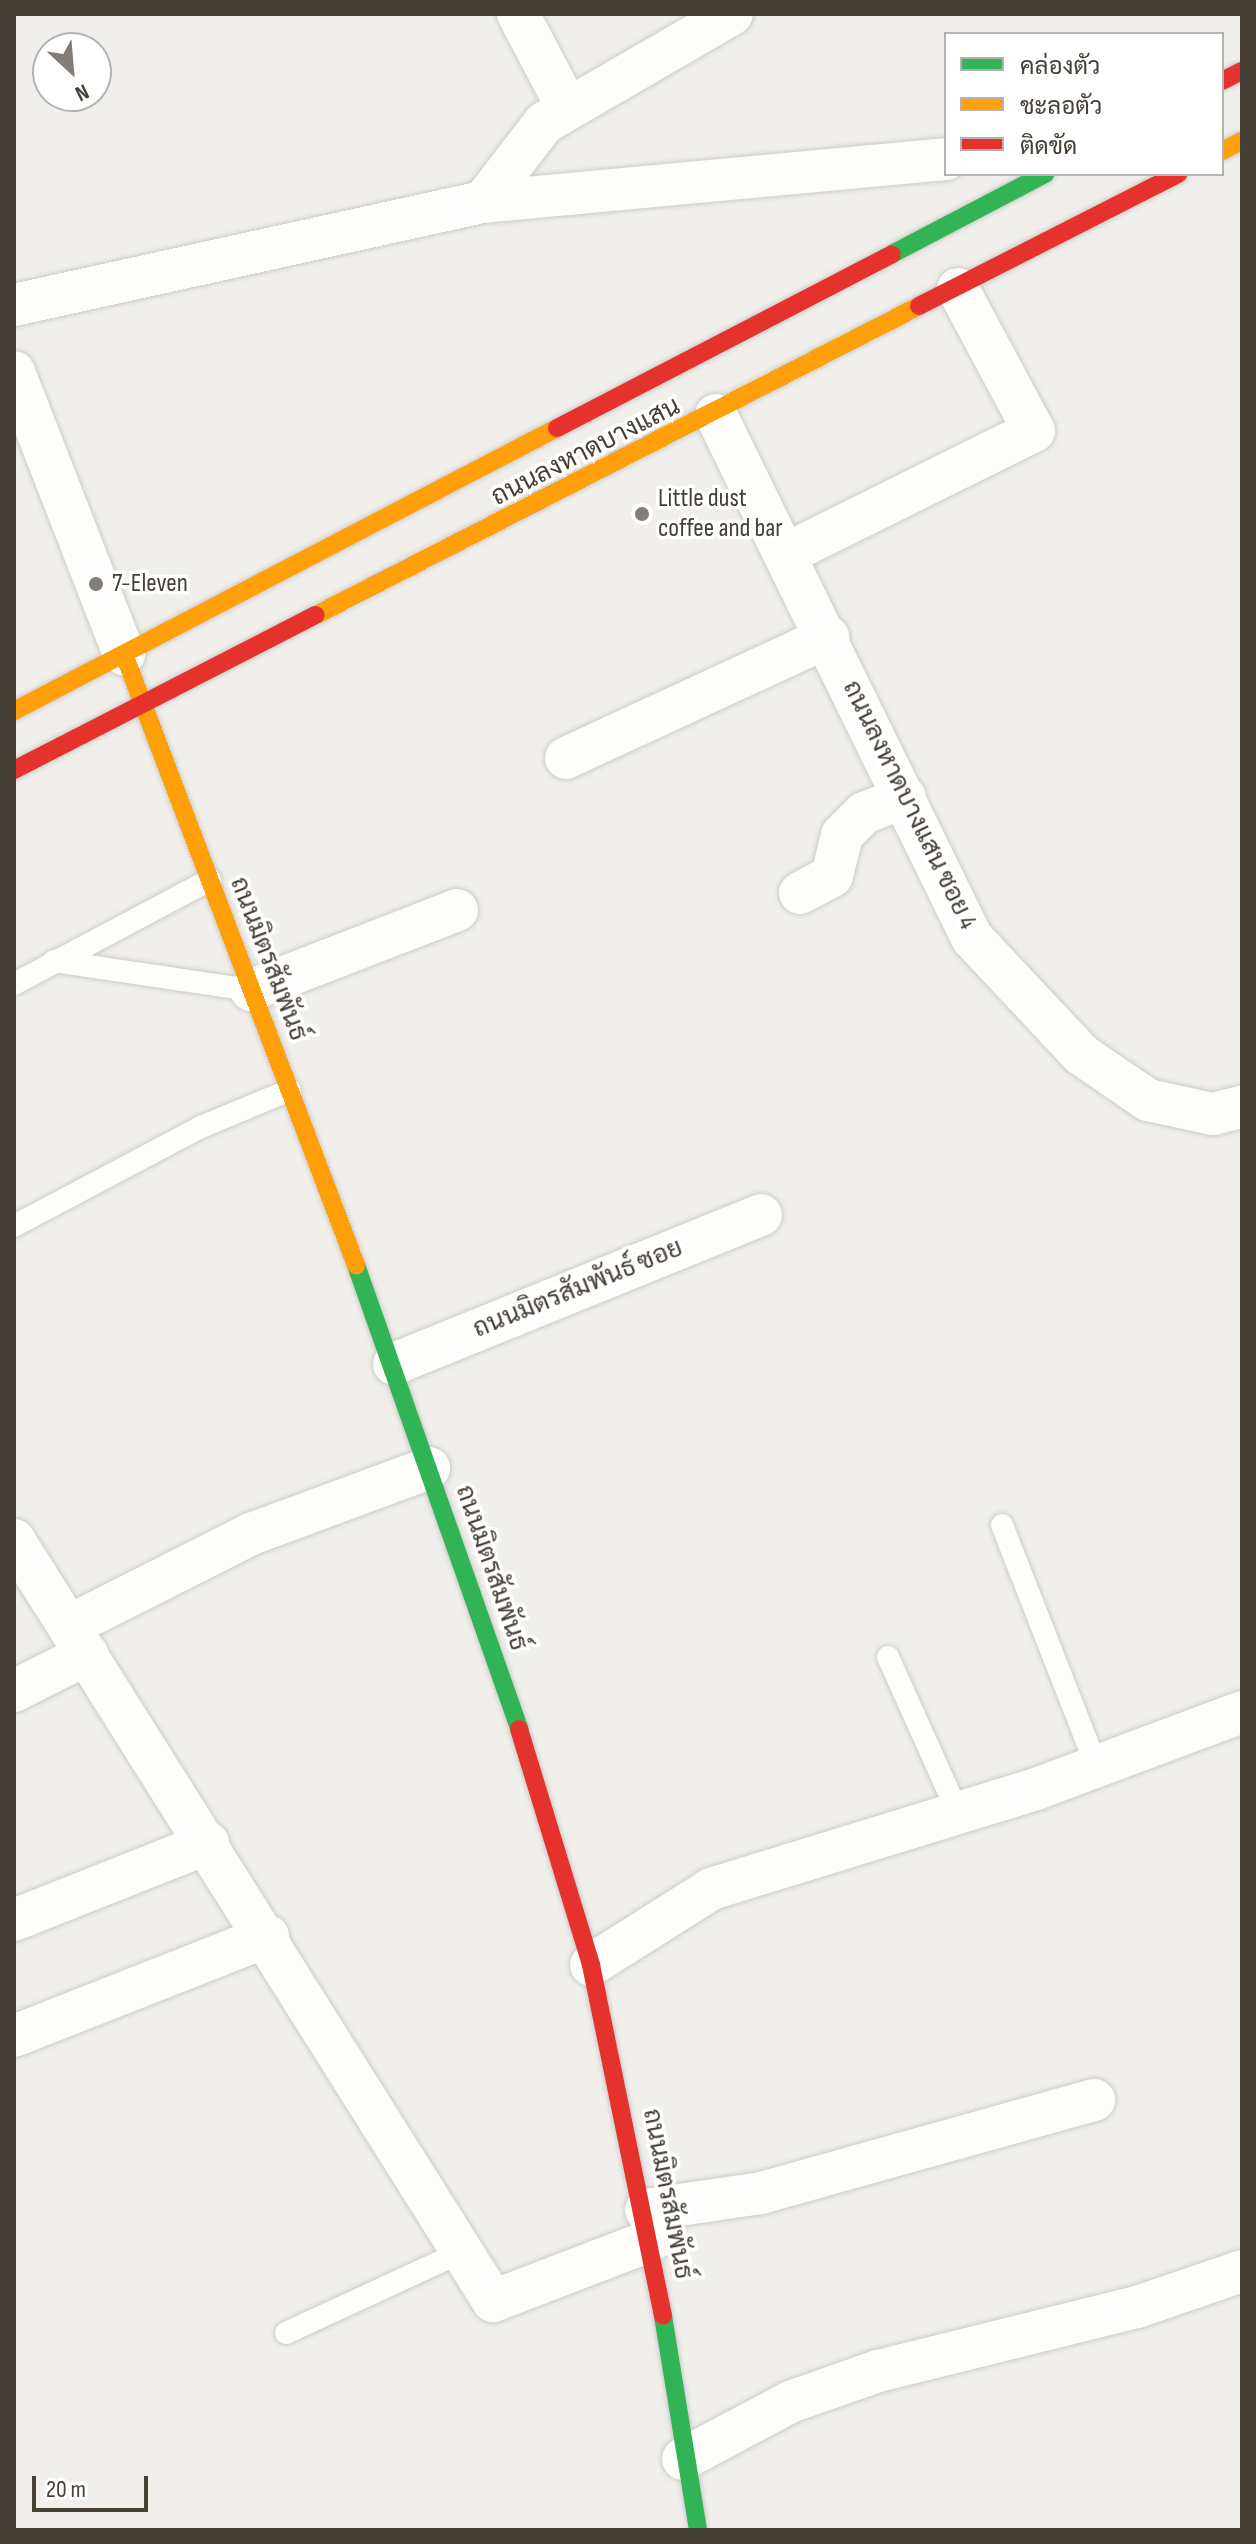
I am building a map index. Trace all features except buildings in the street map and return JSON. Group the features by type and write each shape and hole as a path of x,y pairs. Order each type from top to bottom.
{"main road":[{"path":"1224,80 1242,71"},
{"path":"1224,150 1242,141"},
{"name":"ถนนลงหาดบางแสน","path":"14,711 1041,176"},
{"name":"ถนนลงหาดบางแสน","path":"14,770 716,415 1174,176"},
{"name":"ถนนมิตรสัมพันธ์","path":"124,654 394,1364 538,1784 591,1965 649,2225 683,2459 698,2530"}],"street":[{"path":"518,14 568,109"},
{"path":"483,202 544,123 732,14"},
{"path":"14,305 483,202 944,159"},
{"path":"786,554 1034,431 958,289"},
{"path":"14,372 124,654"},
{"name":"ถนนลงหาดบางแสน ซอย 4","path":"716,415 828,637 972,938 1082,1055 1148,1100 1213,1114 1242,1107"},
{"path":"566,758 828,637"},
{"path":"800,893 832,876 842,835 864,813 905,797"},
{"path":"251,990 457,910"},
{"name":"ถนนมิตรสัมพันธ์ ซอย","path":"394,1364 761,1215"},
{"path":"14,1691 78,1640 251,1534 429,1468"},
{"path":"14,1540 268,1936 493,2301 649,2225 1094,2100"},
{"path":"591,1965 711,1889 958,1813 1242,1712"},
{"path":"14,1920 208,1843"},
{"path":"14,2036 268,1936"},
{"path":"683,2459 790,2402 878,2371 1137,2307 1242,2271"}],"lane":[{"path":"14,984 210,880"},
{"path":"54,961 251,990"},
{"path":"14,1226 201,1127 290,1090"},
{"path":"1002,1525 1096,1765"},
{"path":"888,1657 958,1813"},
{"path":"286,2333 461,2252"}],"traffic: fast":[{"path":"892,254 1041,176"},
{"path":"356,1265 519,1729"},
{"path":"663,2316 698,2530"}],"traffic: slow":[{"path":"1224,150 1242,141"},
{"path":"316,615 919,306"},
{"path":"14,711 557,428"},
{"path":"124,654 356,1265"}],"traffic: jam":[{"path":"1224,80 1242,71"},
{"path":"919,306 1174,176"},
{"path":"557,428 892,254"},
{"path":"14,770 316,615"},
{"path":"519,1729 591,1965 663,2316"}],"place":[{"name":"Little dust coffee and bar","path":"642,514"},
{"name":"7-Eleven","path":"96,584"}]}
